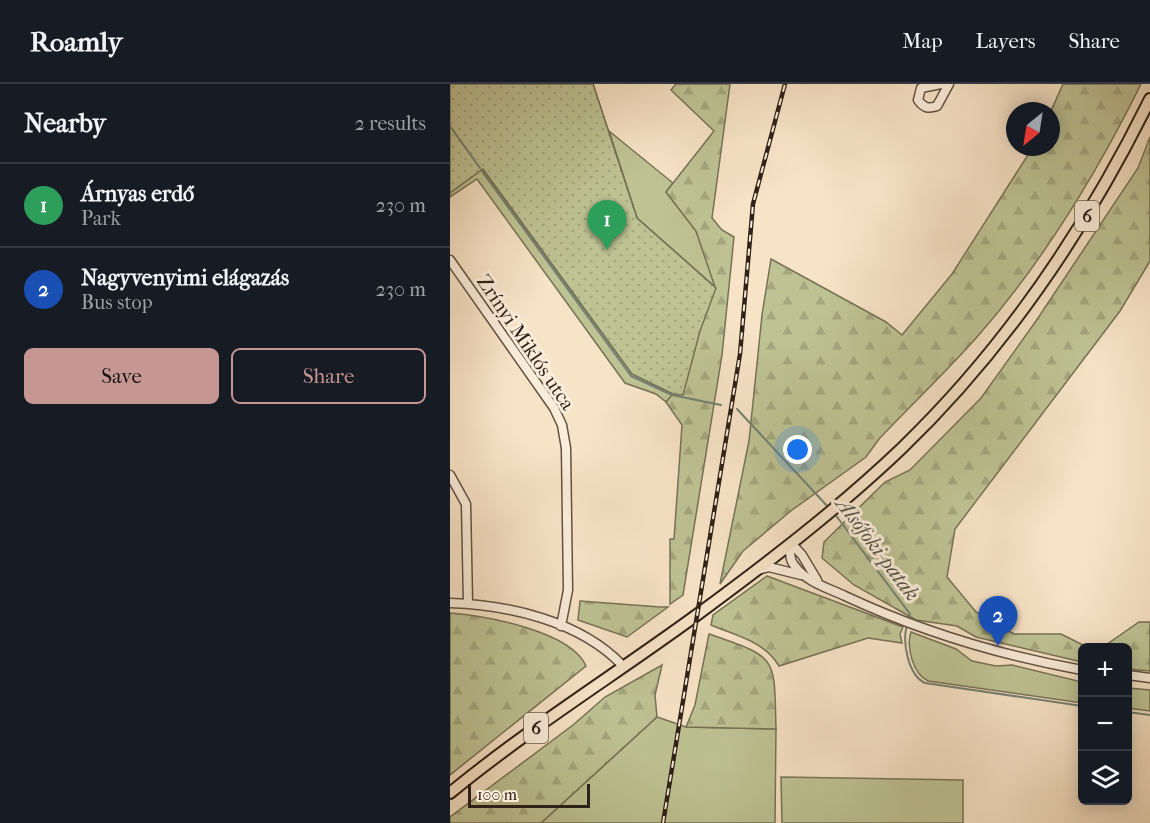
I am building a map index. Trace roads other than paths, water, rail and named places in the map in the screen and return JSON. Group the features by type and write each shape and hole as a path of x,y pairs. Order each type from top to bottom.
{"main road":[{"name":"6","path":"450,793 622,665 692,618 755,571 830,511 915,435 996,346 1077,233 1150,99"}],"street":[{"path":"941,84 921,88 918,100 923,106 930,108 937,106 949,84"},
{"name":"Zrínyi Miklós utca","path":"450,260 554,408 562,425 566,448 568,590 561,626"},
{"path":"450,475 466,504 468,603"},
{"path":"802,555 807,530"},
{"path":"791,543 802,555 813,577 824,586"},
{"path":"791,543 793,564 803,575"},
{"path":"755,571 769,567 803,575 902,621 951,640 1016,658 1078,669"},
{"path":"450,603 468,603 510,610 561,626 605,650 622,665"},
{"path":"1132,676 1150,678"}],"waterway":[{"name":"Alsófoki-patak","path":"450,126 480,168"},
{"name":"Alsófoki-patak","path":"481,170 631,376 672,395 721,405"},
{"name":"Alsófoki-patak","path":"737,409 830,509"},
{"name":"Alsófoki-patak","path":"834,513 910,614 908,619"},
{"name":"Alsófoki-patak","path":"907,625 905,640 908,657 914,673 925,683 1078,705"},
{"name":"Alsófoki-patak","path":"1132,713 1150,715"}],"railway":[{"path":"663,823 740,354 753,204 785,84"}],"place":[{"name":"Árnyas erdő","path":"607,250"},
{"name":"Nagyvenyimi elágazás","path":"998,646"}]}
